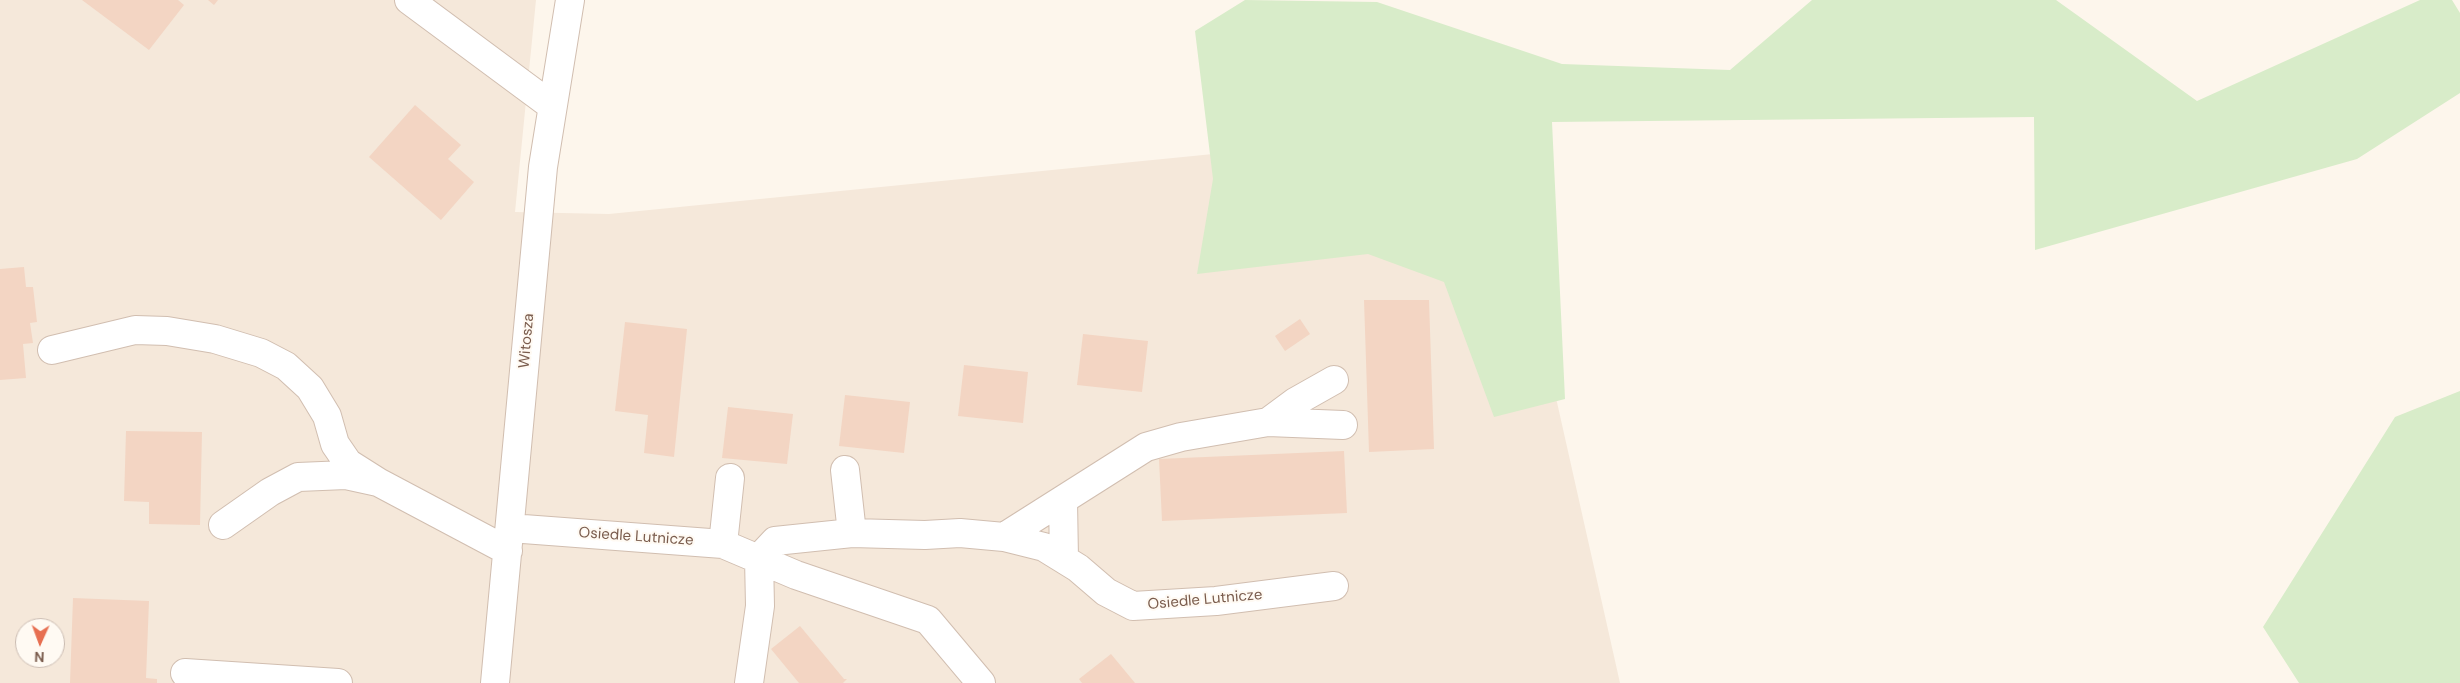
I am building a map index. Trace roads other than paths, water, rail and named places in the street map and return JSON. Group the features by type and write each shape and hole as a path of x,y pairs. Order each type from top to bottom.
{"street":[{"path":"409,0 552,106"},
{"name":"Witosza","path":"495,683 542,167 570,0"},
{"path":"52,350 136,330 167,331 215,340 261,353 286,366 310,388 327,416 335,444 348,462 378,482 509,540"},
{"path":"1268,422 1295,402 1334,380"},
{"path":"1004,537 1146,447 1181,437 1268,422 1343,425"},
{"path":"845,470 852,533"},
{"path":"223,525 270,492 298,477 346,475 378,482"},
{"path":"723,544 730,478"},
{"path":"1063,500 1064,559"},
{"name":"Osiedle Lutnicze","path":"759,558 774,541 852,533 925,535 960,533 1004,537 1044,547 1078,568 1106,592 1133,606 1216,601 1334,586"},
{"name":"Osiedle Lutnicze","path":"509,540 723,544 796,575 928,620 981,683"},
{"path":"749,683 760,606 759,558"},
{"path":"186,672 338,683"}]}
